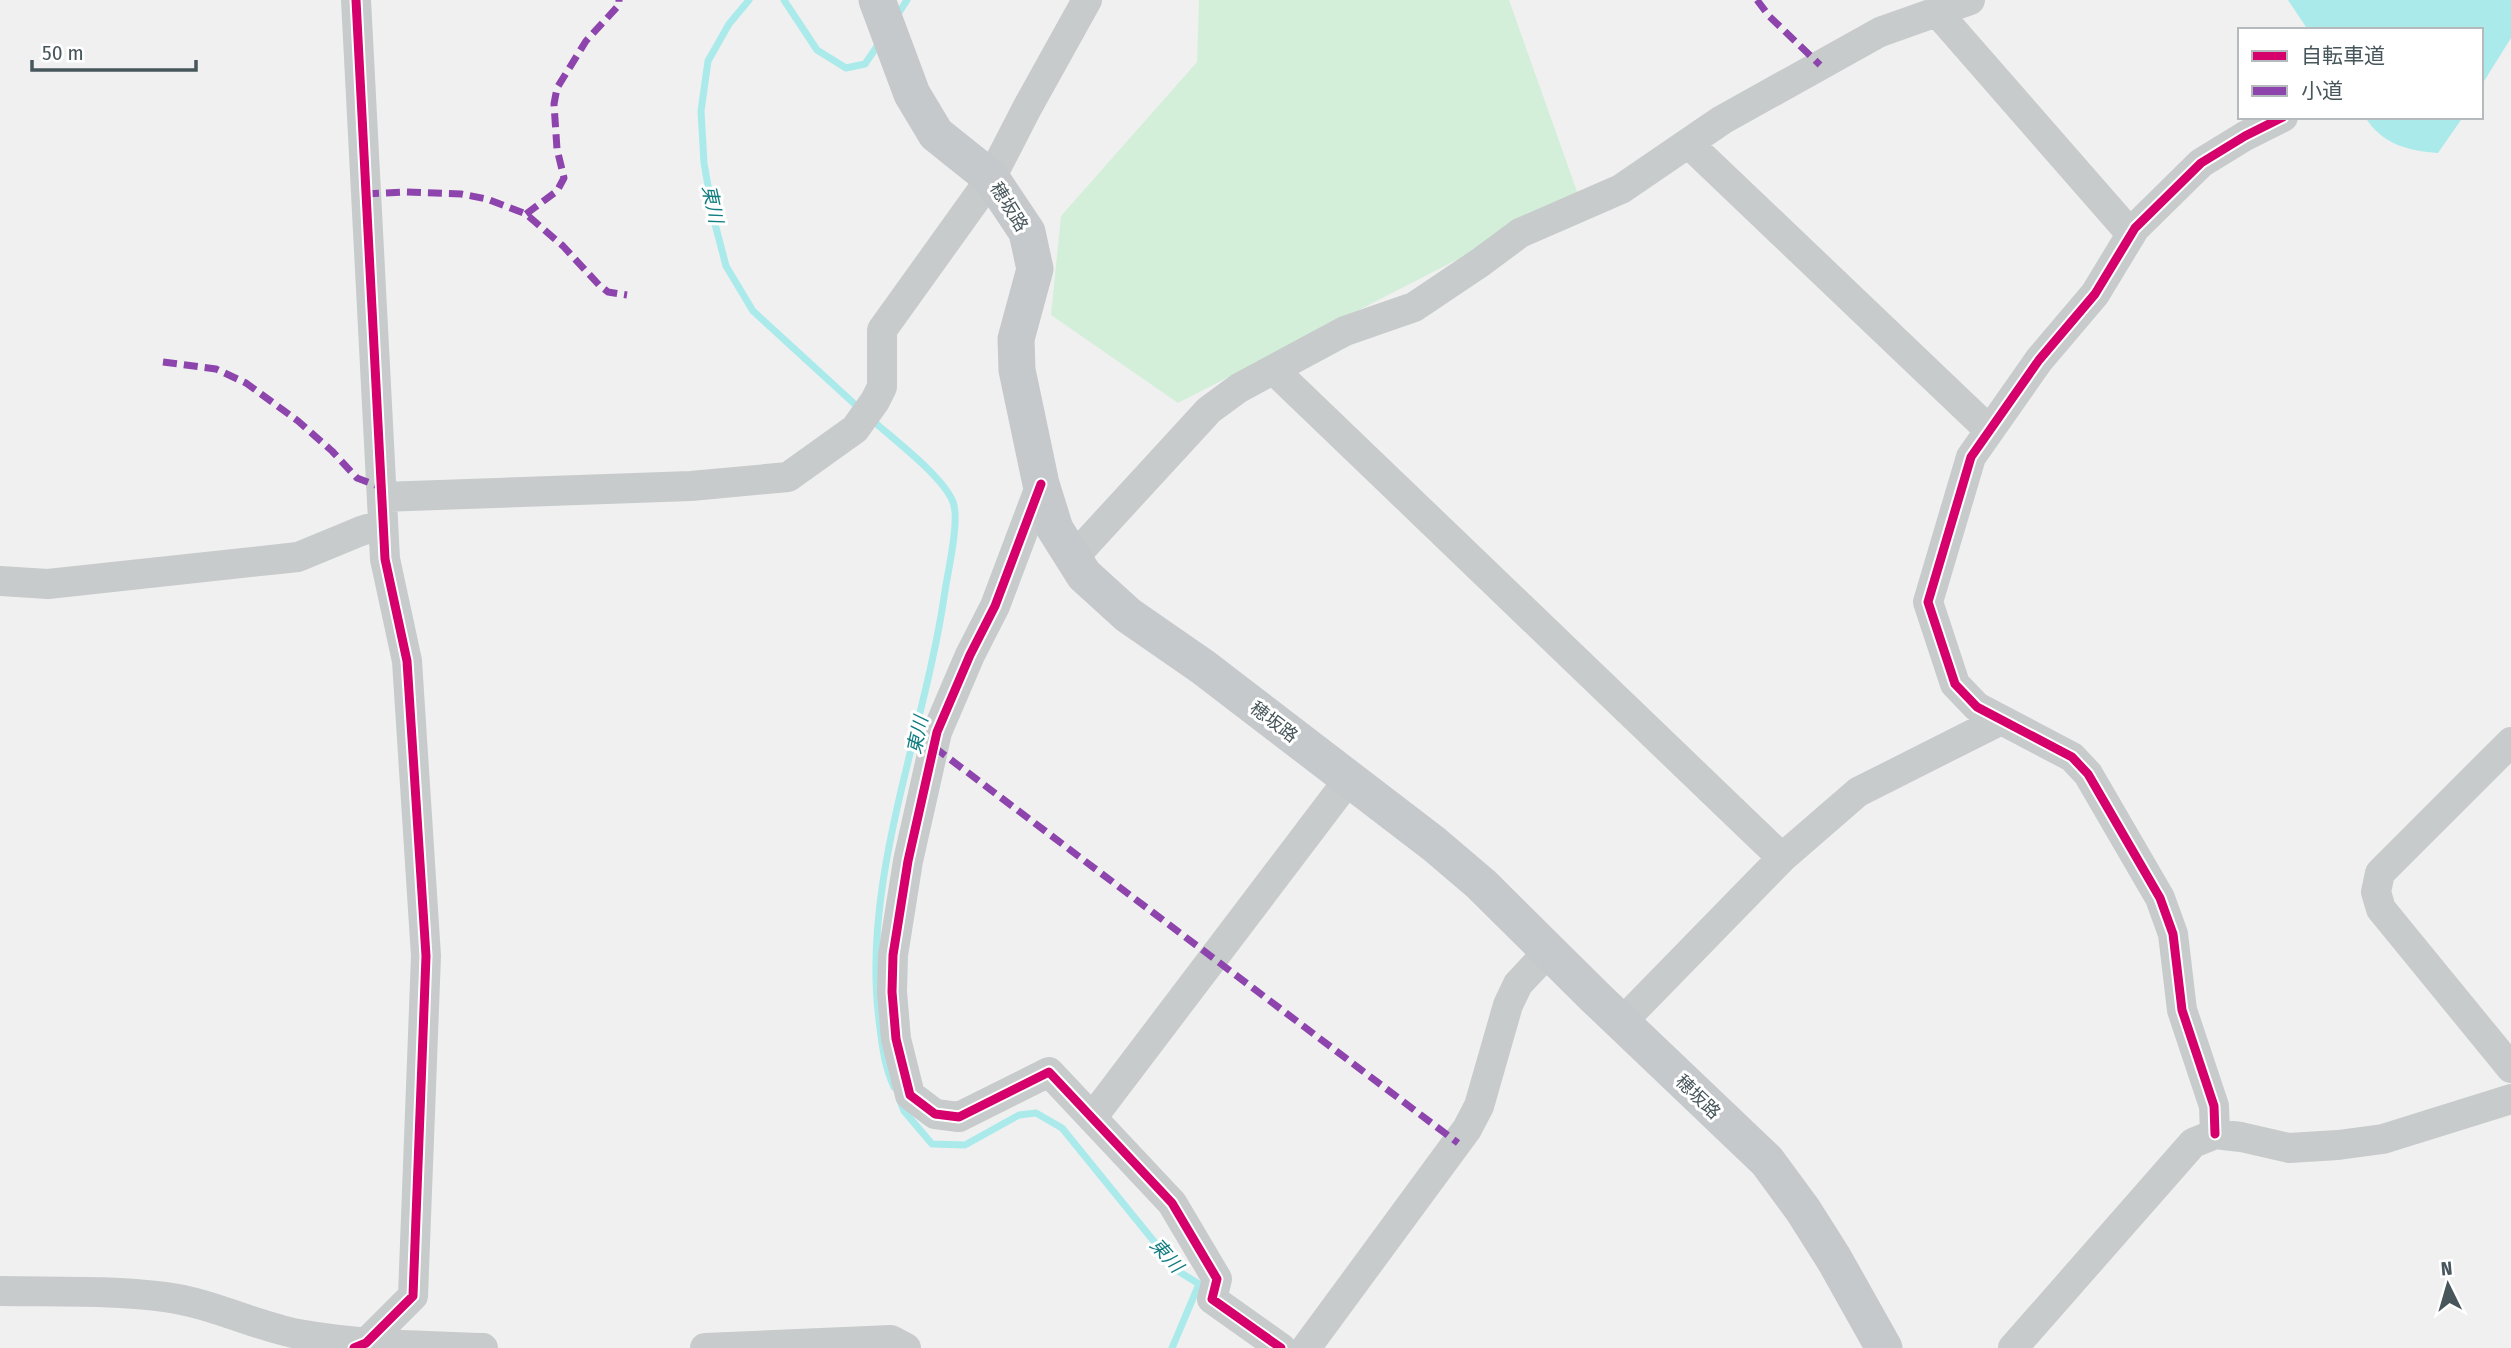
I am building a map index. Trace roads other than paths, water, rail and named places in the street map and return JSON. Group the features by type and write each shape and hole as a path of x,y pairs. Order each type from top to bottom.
{"main road":[{"name":"穂坂路","path":"882,16 912,94 936,134 991,178 1027,232 1035,269 1016,339 1017,370 1041,484 1055,529 1084,575 1128,615 1203,667 1481,884 1621,1023 1767,1161 1828,1249 1884,1348"}],"street":[{"path":"356,0 385,559 407,661 426,956 413,1296 360,1346"},
{"path":"0,581 48,584 298,557 382,510 788,477 855,429 875,401 882,387 882,330 991,178 1087,0"},
{"path":"1073,558 1209,410 1239,388 1345,331 1414,307 1520,233 1621,189 1722,120 1880,32 1970,0"},
{"path":"1937,12 2131,234"},
{"path":"2215,1134 2214,1106 2182,1010 2173,934 2160,898 2088,774 2072,757 1977,707 1955,684 1927,602 1971,457 2039,360 2095,294 2131,234 2166,196 2202,163 2245,136 2279,119"},
{"path":"1688,143 1989,430"},
{"path":"1274,370 1782,858"},
{"path":"1041,484 995,606 970,655 937,732 908,861 894,955 893,1004 896,1039 910,1096 935,1114 959,1117 1049,1072 1172,1203 1217,1279 1212,1299 1282,1348"},
{"path":"1621,1023 1782,858 1858,792 2001,720"},
{"path":"2511,742 2380,873 2376,891 2381,909 2511,1068"},
{"path":"1093,1118 1349,779"},
{"path":"1306,1348 1467,1129 1479,1106 1508,1005 1518,984 1549,951"},
{"path":"2012,1348 2193,1143 2215,1134 2289,1148 2383,1139 2511,1099"},
{"path":"0,1291 89,1292 162,1297 193,1302 295,1333 360,1346 483,1348"},
{"path":"705,1348 891,1340 906,1348"}],"water":[{"path":"2288,0 2511,0 2511,38 2483,83 2483,28 2307,28"},
{"path":"2367,119 2462,119 2438,153 2406,148 2388,140"}],"waterway":[{"name":"東川","path":"749,0 729,24 708,61 701,111 704,163 714,220 726,266 753,311 860,409"},
{"name":"東川","path":"784,0 817,50 846,68 865,64 880,42"},
{"name":"東川","path":"896,17 907,0"},
{"name":"東川","path":"871,419 917,458 939,481 948,492 955,510 953,546 936,644 898,805 879,913 876,967 879,1020 882,1046 894,1087"},
{"name":"東川","path":"900,1101 904,1111 932,1144 965,1145 1019,1115 1036,1113 1062,1128 1178,1271 1199,1284 1172,1348"}]}
